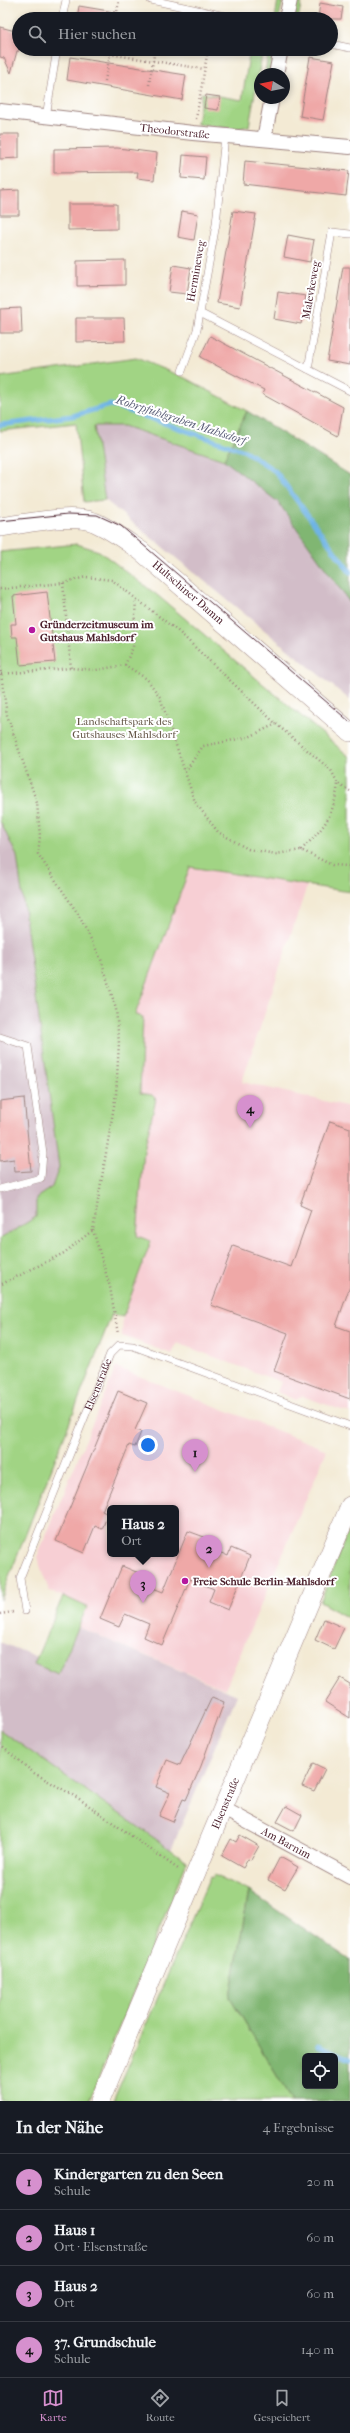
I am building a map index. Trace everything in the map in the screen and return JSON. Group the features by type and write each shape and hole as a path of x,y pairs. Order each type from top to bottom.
{"street":[{"path":"287,12 290,0"},
{"path":"277,68 280,56"},
{"path":"264,140 271,104"},
{"name":"Theodorstraße","path":"0,111 193,133 350,147"},
{"name":"Hultschiner Damm","path":"0,527 73,519 93,522 110,530 141,551 350,732"},
{"name":"Elsenstraße","path":"100,2101 222,1808 349,1512"},
{"name":"Am Barnim","path":"222,1808 350,1877"}],"lane":[{"path":"63,12 66,0"},
{"path":"151,0 207,12"},
{"path":"338,45 350,48"},
{"path":"46,117 56,56"},
{"name":"Hermineweg","path":"225,136 216,224 200,313 350,391"},
{"name":"Malevkeweg","path":"308,370 332,232 350,234"},
{"path":"182,371 197,330 200,313"},
{"path":"0,1037 28,1046 43,1153 41,1178 0,1189"},
{"path":"119,1345 133,1346 350,1426"},
{"name":"Elsenstraße","path":"25,1611 20,1578 110,1354 119,1345"}],"path":[{"path":"117,12 119,0"},
{"path":"105,81 110,56"},
{"path":"122,56 204,69"},
{"path":"149,85 154,56"},
{"path":"193,133 207,56"},
{"path":"0,589 63,583 86,577 112,580 179,632 276,724 331,770 338,784 350,792"},
{"path":"63,583 71,668"},
{"path":"125,665 133,647 136,599"},
{"path":"1,674 71,668 96,670 125,665 147,679 160,697 175,738 184,772 195,802 218,832 248,849 276,854 301,850 322,831 334,808 338,784"},
{"path":"0,667 7,714 37,803 40,836 38,854 78,914 101,958 116,1009 119,1044 116,1094 93,1230 117,1316 119,1345"},
{"path":"184,772 203,746 249,737 276,724"},
{"path":"301,850 332,864 350,866"},
{"path":"0,1285 64,1253 93,1230"},
{"path":"0,1745 34,1773 84,1802 192,1879"}],"shaded area":[{"path":"94,426 124,426 224,460 278,502 350,603 350,700 105,500"},
{"path":"0,821 17,856 59,1167 52,1187 36,1198 36,1217 0,1239"},
{"path":"190,867 307,886 242,1082 350,1107 350,1413 302,1396 296,1400 277,1392 281,1382 177,1343 172,1354 122,1336 123,1317 151,1241 137,1236 144,1150 156,1099 152,1095 140,1093 143,1017 135,1016"},
{"path":"116,1367 327,1450 225,1689 78,1627 87,1607 49,1591 37,1557"},
{"path":"78,1627 237,1695 171,1850 0,1730 0,1642 37,1657 34,1664 58,1674"}],"green space":[{"path":"278,0 283,0 280,12 276,12"},
{"path":"297,0 302,0 299,12 295,12"},
{"path":"249,56 262,56 260,68 254,68 254,99 249,126 236,129 197,124 202,93 242,100"},
{"path":"268,56 273,56 271,68 266,68"},
{"path":"136,358 185,378 247,411 224,460 124,426 94,426 105,500 84,502 76,423 0,431 0,377"},
{"path":"247,411 350,475 350,603 278,502 224,460"},
{"name":"Landschaftspark des Gutshauses Mahlsdorf","path":"77,544 99,551 157,595 350,757 350,892 190,867 135,1015 143,1017 140,1093 152,1095 156,1099 144,1150 137,1236 151,1241 123,1317 112,1314 0,1600 0,1239 36,1217 36,1198 52,1187 59,1167 17,856 0,821 0,552"},
{"path":"350,1526 350,1619 320,1602"},
{"path":"63,1596 87,1607 58,1674 34,1664"},
{"path":"0,1730 187,1861 89,2101 0,2101"},
{"path":"214,1875 249,1891 230,1997 292,2101 113,2101 210,1877 213,1878"},
{"path":"249,1891 350,1960 350,2101 292,2101 230,1997"}],"building":[{"path":"320,3 343,7 341,19 338,19 338,12 319,12"},
{"path":"79,6 115,12 78,12"},
{"path":"0,27 12,30 12,56 16,56 11,73 4,58 0,57"},
{"path":"70,57 186,75 182,100 67,80"},
{"path":"310,57 334,61 323,120 300,116"},
{"path":"206,95 220,97 218,110 204,108"},
{"path":"0,134 19,134 19,158 0,159"},
{"path":"118,148 157,153 154,180 137,178 138,172 54,173 54,149"},
{"path":"183,155 206,157 204,180 181,178"},
{"path":"245,161 349,171 346,196 243,184"},
{"path":"19,190 19,215 0,215 0,191"},
{"path":"68,204 117,204 117,229 68,230"},
{"path":"182,211 198,214 194,240 178,237"},
{"path":"233,211 256,214 240,307 217,303"},
{"path":"288,235 314,240 310,262 284,257"},
{"path":"125,260 125,285 77,286 77,261"},
{"path":"173,265 191,268 187,294 169,292"},
{"path":"343,267 350,267 350,365 327,361"},
{"path":"278,292 306,296 301,324 274,319"},
{"path":"21,308 22,333 0,333 0,309"},
{"path":"76,318 124,318 125,341 76,342"},
{"path":"210,336 343,407 338,436 262,394 264,390 200,357"},
{"name":"Gründerzeitmuseum im Gutshaus Mahlsdorf","path":"47,592 55,662 20,665 17,637 12,637 11,624 16,624 13,596"},
{"path":"24,1098 31,1171 15,1172 14,1159 0,1161 0,1101"},
{"path":"330,1121 350,1128 350,1286 336,1326 350,1331 350,1399 274,1371 288,1333 211,1305 233,1246 291,1267 311,1210 300,1205"},
{"path":"118,1391 147,1403 135,1430 141,1432 135,1447 129,1445 102,1511 107,1514 107,1516 102,1529 95,1526 84,1553 56,1541"},
{"path":"188,1531 207,1538 204,1545 228,1556 231,1548 250,1556 228,1610 209,1602 214,1589 190,1579 162,1645 144,1637 149,1624 125,1614 119,1627 100,1619 122,1566 141,1574 138,1582 163,1592 177,1557 179,1557 179,1553"},
{"path":"324,1619 344,1628 334,1649 315,1640"},
{"path":"340,1678 350,1684 350,1718 325,1702"},
{"path":"212,1697 224,1702 201,1766 186,1800 183,1799 173,1822 159,1816 170,1793 156,1787 167,1760 180,1765"},
{"path":"313,1763 325,1769 314,1791 302,1786"},
{"path":"286,1806 302,1815 294,1831 277,1822"},
{"path":"240,1835 259,1846 251,1860 248,1859 243,1868 222,1856 231,1839 236,1842"},
{"path":"280,1857 298,1867 285,1889 268,1880"}],"waterway":[{"name":"Rohrpfuhlgraben Mahlsdorf","path":"0,425 72,416 111,405 245,451 275,471 350,572"},
{"path":"318,2045 350,2059"}],"tram line":[{"path":"0,521 68,514 97,515 121,526 350,722"}],"place":[{"name":"Gründerzeitmuseum im Gutshaus Mahlsdorf","path":"32,630"},
{"name":"37. Grundschule","path":"250,1128"},
{"name":"Kindergarten zu den Seen","path":"195,1472"},
{"name":"Haus 1","path":"209,1568"},
{"name":"Freie Schule Berlin-Mahlsdorf","path":"185,1581"},
{"name":"Haus 2","path":"143,1603"}]}
